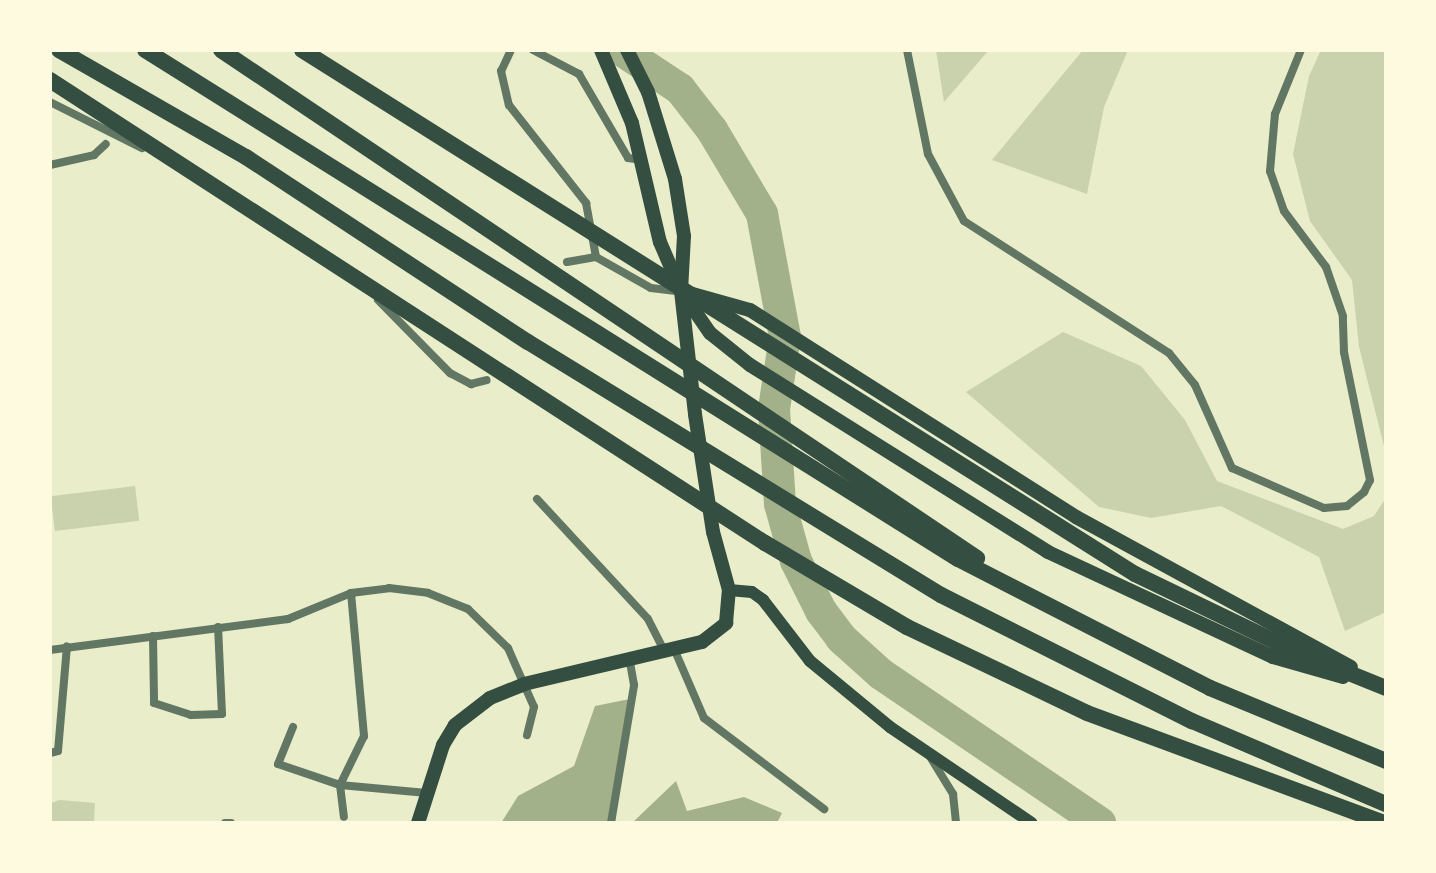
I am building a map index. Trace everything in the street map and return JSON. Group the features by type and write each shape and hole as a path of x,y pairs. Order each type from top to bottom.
{"highway":[{"path":"59,50 271,173 528,342 823,526 1070,662 1192,721 1386,804"},
{"path":"145,50 391,200 832,484 1092,629 1210,688 1386,761"},
{"path":"221,50 545,264 841,468 1092,629"},
{"path":"302,50 846,397 1135,574 1292,650 1386,688"},
{"path":"50,80 752,535 907,627 1087,713 1384,823"}],"main road":[{"path":"601,50 632,123 660,242 681,291 710,333 750,365 1048,552 1273,657 1386,688"},
{"path":"418,823 455,725 490,698 524,684 630,662 702,642 726,623 729,590 713,532 681,291 684,236 664,137 627,50"},
{"path":"681,291 717,297 750,310 1076,517 1386,688"},
{"path":"729,590 752,592 763,600 810,661 929,755 1032,823"}],"street":[{"path":"511,50 501,71 509,105 586,203 596,257"},
{"path":"533,50 579,74 628,158 643,160"},
{"path":"907,50 928,154 964,221 1169,353 1195,385 1232,468 1324,508 1347,506 1364,492 1370,480 1344,352 1343,316 1326,267 1284,211 1270,171 1275,114 1301,50"},
{"path":"50,102 229,196 357,282 450,373 471,384 487,380"},
{"path":"50,165 94,155 106,144"},
{"path":"567,262 596,257 651,288 681,291"},
{"path":"537,499 648,619 670,652 704,718 824,809"},
{"path":"50,650 288,619 351,593 389,588 428,593 468,609 508,648 534,707 527,735"},
{"path":"344,817 340,785 364,736 351,593"},
{"path":"153,636 154,703 191,715 222,714 218,627"},
{"path":"50,753 58,751 67,646"},
{"path":"611,823 634,685 630,662"},
{"path":"293,727 278,764 340,785 427,793"},
{"path":"929,755 953,794 956,823"}],"shaded area":[{"path":"936,50 989,50 944,102"},
{"path":"1083,50 1128,50 1104,107 1087,194 992,160"},
{"path":"1321,50 1386,50 1386,454 1359,347 1352,280 1310,221 1293,154 1309,76"},
{"path":"1063,332 1141,366 1185,420 1217,481 1343,529 1374,516 1386,498 1386,612 1345,631 1319,557 1221,506 1151,518 1099,507 966,392"},
{"path":"135,486 139,521 55,531 51,496"},
{"path":"630,699 610,823 501,823 518,796 574,766 595,706"},
{"path":"676,781 687,811 744,797 782,813 777,823 632,823"},
{"path":"60,800 95,803 94,823 50,823 50,803"}],"waterway":[{"path":"621,50 680,89 712,130 762,214 785,337 774,409 780,504 796,561 821,611 841,638 881,674 1100,823"}]}
